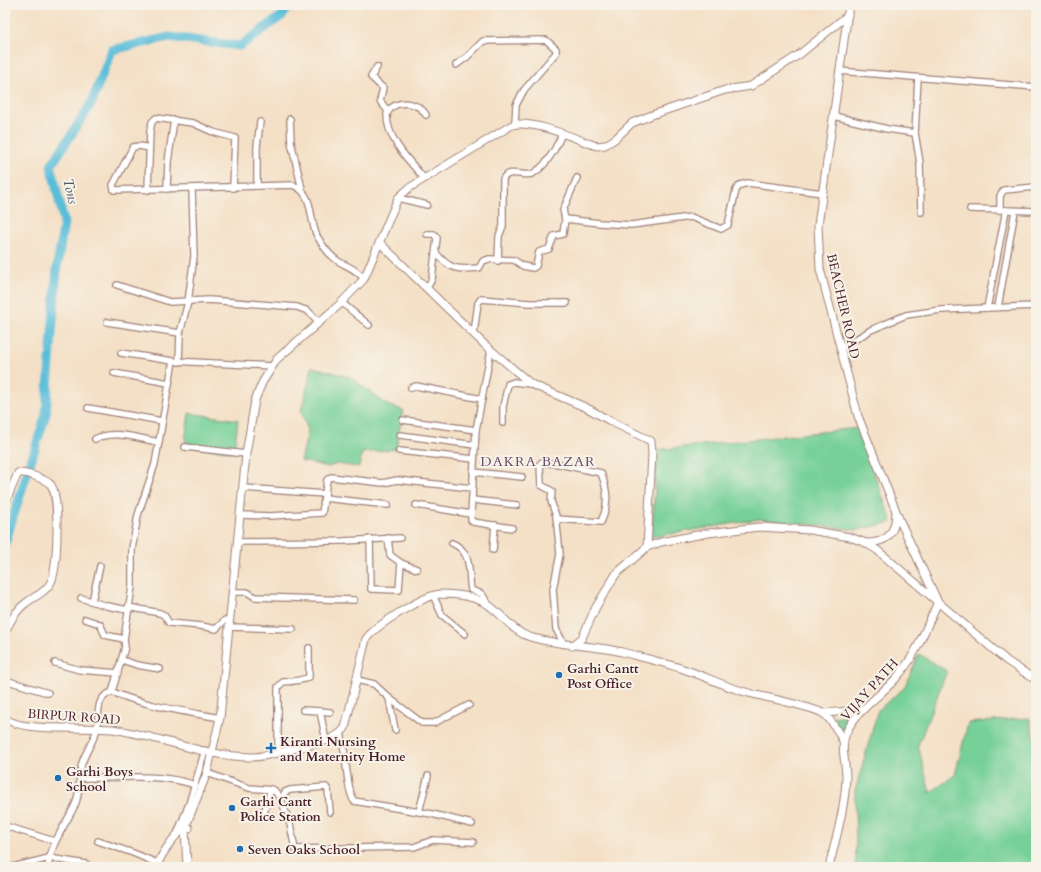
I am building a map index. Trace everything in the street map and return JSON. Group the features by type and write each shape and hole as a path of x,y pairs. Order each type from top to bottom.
{"street":[{"name":"BEACHER ROAD","path":"849,5 818,225 820,269 858,416 896,510 938,602"},
{"path":"98,842 134,853 156,865 177,834 220,718 246,454 255,400 272,366 364,279 398,198 424,178 515,124 533,125 596,146 605,145 615,139 632,123 639,120 725,90 751,86 800,54 848,15"},
{"path":"456,65 483,41 540,39 546,40 556,48 556,53 524,90 516,105 515,124"},
{"path":"377,67 372,77 383,88 380,101 388,111 387,121 391,132 404,155 424,178"},
{"path":"839,71 1036,87"},
{"path":"918,78 915,133 920,163 922,212"},
{"path":"388,111 405,103 418,106 424,110 426,115"},
{"path":"834,116 887,129 915,133"},
{"path":"148,190 150,126 156,118 193,123 214,132 235,138 233,188"},
{"path":"290,118 291,142 302,190 310,205 317,236 334,258 354,268 364,279"},
{"path":"167,189 168,162 174,120"},
{"path":"257,186 257,146 260,122"},
{"path":"498,260 499,236 503,226 502,179 506,175 518,172 529,174 533,173 545,163 562,134"},
{"path":"149,148 140,146 133,147 113,188 116,190 148,190 233,188 290,184 302,190"},
{"path":"436,253 445,264 457,269 479,268 486,260 514,260 523,266 534,268 539,252 549,249 554,236 563,234 565,219 563,210 577,178"},
{"path":"565,219 631,225 691,217 721,229 728,225 736,190 740,185 748,183 822,193"},
{"path":"987,308 1003,210 1000,196 1004,190 1036,187"},
{"path":"112,692 125,647 124,639 132,587 132,549 138,515 153,474 169,383 176,361 180,332 188,302 194,256 192,189"},
{"path":"398,198 427,205"},
{"path":"970,209 1036,211"},
{"path":"998,307 1015,211"},
{"path":"427,234 437,236 432,279 427,288"},
{"path":"380,243 491,350 531,384 586,408 651,441 652,454 647,546"},
{"path":"117,285 166,302 222,301 297,307 308,311 319,322"},
{"path":"474,333 478,303 481,299 529,303 567,303"},
{"path":"341,302 369,325"},
{"path":"841,348 871,330 906,315 941,310 1036,306"},
{"path":"107,322 180,332"},
{"path":"491,350 474,445 471,520 473,522 512,528"},
{"path":"121,353 176,361 272,366"},
{"path":"114,373 169,383"},
{"path":"503,423 503,407 508,384 514,382 531,384"},
{"path":"411,388 416,386 482,399"},
{"path":"88,408 162,421"},
{"path":"403,420 476,430"},
{"path":"95,439 109,435 131,436 159,442"},
{"path":"400,435 474,445"},
{"path":"185,447 246,454"},
{"path":"399,451 474,459"},
{"path":"556,519 601,522 607,510 608,498 601,473 559,464 541,463 541,485 552,491 552,501 556,519 560,554 553,589 556,629 568,645"},
{"path":"473,472 522,477"},
{"path":"5,503 16,476 22,473 48,482 53,489 56,502 57,538 52,580 45,591 26,603 16,613 5,632"},
{"path":"241,515 270,516 320,514 324,510 324,496 327,480 333,477 382,482 397,480 472,488"},
{"path":"243,488 324,496 388,505"},
{"path":"472,500 517,505"},
{"path":"416,505 471,514"},
{"path":"866,543 878,543 884,540 895,523 896,510"},
{"path":"493,550 495,525"},
{"path":"568,645 582,638 596,607 616,574 647,546 708,533 759,527 810,530 850,537 866,543 877,550 1007,661 1036,680"},
{"path":"388,538 390,554 401,563 417,568"},
{"path":"238,542 370,540 400,538"},
{"path":"370,540 371,589 399,590 401,563"},
{"path":"452,543 462,549 467,557 471,590 482,594 491,609"},
{"path":"92,601 100,566"},
{"path":"232,592 246,592 255,597 354,600"},
{"path":"472,824 419,812 353,800 348,783 345,746 341,733 348,721 366,639 369,634 395,615 440,594 472,598 491,609 514,630 529,637 568,645 614,650 647,658 689,671 747,693 824,713 863,710"},
{"path":"434,596 442,615 465,634"},
{"path":"81,598 114,608 164,615 169,623 216,629 225,620 229,623 292,629"},
{"name":"VIJAY PATH","path":"830,867 842,812 846,778 843,742 847,731 863,710 897,677 910,661 938,602"},
{"path":"85,618 100,624 105,635 124,639"},
{"path":"278,752 278,687 283,682 292,682 296,679 309,677 309,648"},
{"path":"122,660 137,665 160,669"},
{"path":"55,663 80,670 118,673"},
{"path":"5,680 48,693"},
{"path":"357,680 374,684 389,698 422,723 428,724 448,717 469,705"},
{"path":"48,867 54,841 78,796 82,764 97,728 100,701 105,694 112,692 127,698 155,705 220,718"},
{"path":"389,698 395,730"},
{"path":"303,710 330,712"},
{"path":"320,711 326,741"},
{"path":"824,713 834,726 843,742"},
{"name":"BIRPUR ROAD","path":"5,718 13,723 31,726 112,729 232,756 254,757 326,741 341,733"},
{"path":"187,867 187,826 207,773 209,751"},
{"path":"207,773 249,788 271,789 281,798 290,824 295,849 414,847 432,840 473,842"},
{"path":"419,812 428,776"},
{"path":"81,778 160,778 184,781 195,785"},
{"path":"281,798 290,790 326,787 328,790 330,812"},
{"path":"264,813 271,789"},
{"path":"5,826 54,841"},
{"path":"177,834 187,826"},
{"path":"187,826 191,867"},
{"path":"13,867 49,858 86,864"}],"green space":[{"path":"312,367 350,377 389,406 403,410 396,449 362,453 359,467 337,464 328,467 301,461 308,431 301,411"},
{"path":"189,413 238,420 234,452 189,446 189,442 185,442"},
{"path":"857,428 892,522 857,530 760,519 652,537 657,450"},
{"path":"919,654 947,671 918,745 930,793 955,775 968,723 1029,718 1036,744 1036,867 856,867 855,791 878,710 904,688"},
{"path":"853,715 841,732 831,717"}],"waterway":[{"name":"Tons","path":"5,543 46,414 57,268 64,222 51,166 91,104 112,50 169,37 240,46 283,15 289,5"}],"place":[{"name":"Garhi Cantt Post Office","path":"559,675"},
{"name":"Kiranti Nursing and Maternity Home","path":"271,748"},
{"name":"Garhi Boys School","path":"58,778"},
{"name":"Garhi Cantt Police Station","path":"232,808"},
{"name":"Seven Oaks School","path":"240,849"}],"district":[{"name":"DAKRA BAZAR","path":"538,461"}]}
